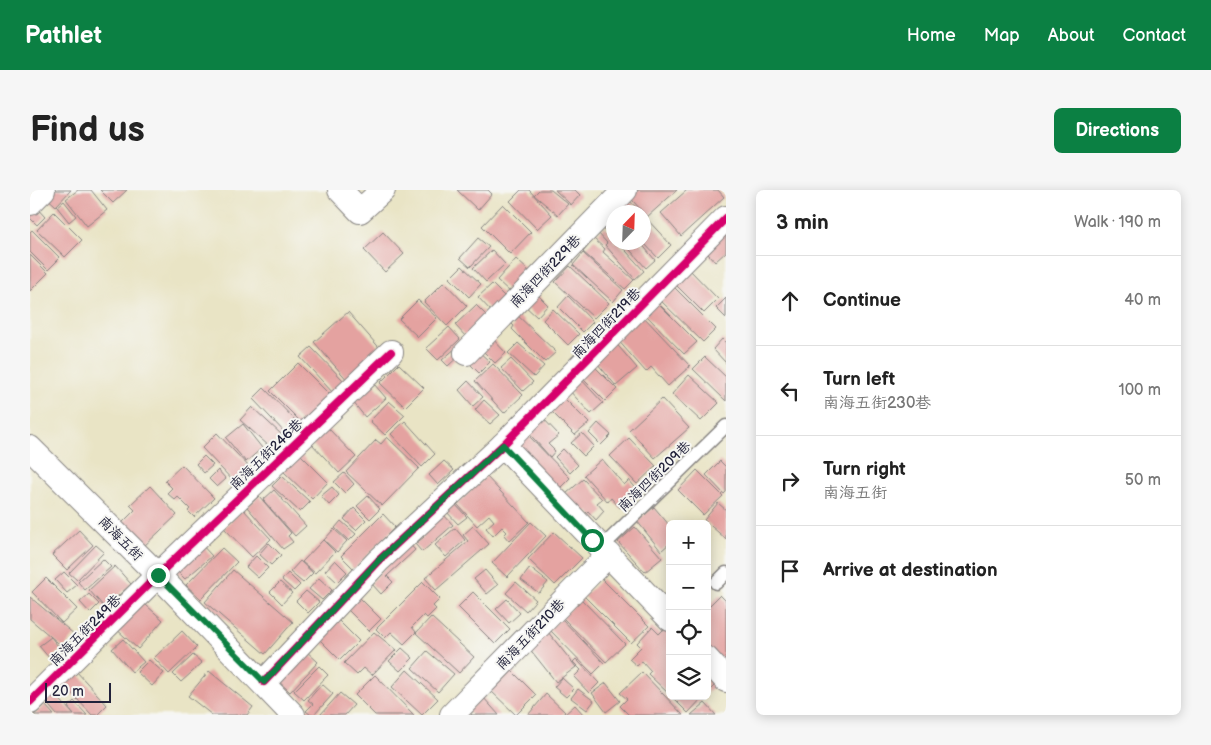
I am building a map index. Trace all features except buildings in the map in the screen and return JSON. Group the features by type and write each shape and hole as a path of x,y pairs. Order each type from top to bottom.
{"street":[{"path":"30,203 43,190"},
{"path":"340,190 360,211 383,190"},
{"name":"南海四街229巷","path":"466,353 625,190"},
{"name":"南海四街219巷","path":"264,682 378,561 503,445 726,218"},
{"name":"南海五街246巷","path":"158,575 391,352"},
{"path":"503,445 592,540 606,550 666,615"},
{"name":"南海五街","path":"30,448 264,682 294,715"},
{"name":"南海五街210巷","path":"452,715 606,550"},
{"name":"南海五街249巷","path":"30,702 158,575"},
{"path":"711,663 726,680"}],"lane":[{"name":"南海四街209巷","path":"606,550 726,426"},
{"path":"716,583 726,573"}],"cycle path":[{"path":"264,682 378,561 503,445 726,218"},
{"path":"30,702 158,575 391,352"}],"route":[{"path":"158,575 264,682 378,561 503,445 592,540"}]}
